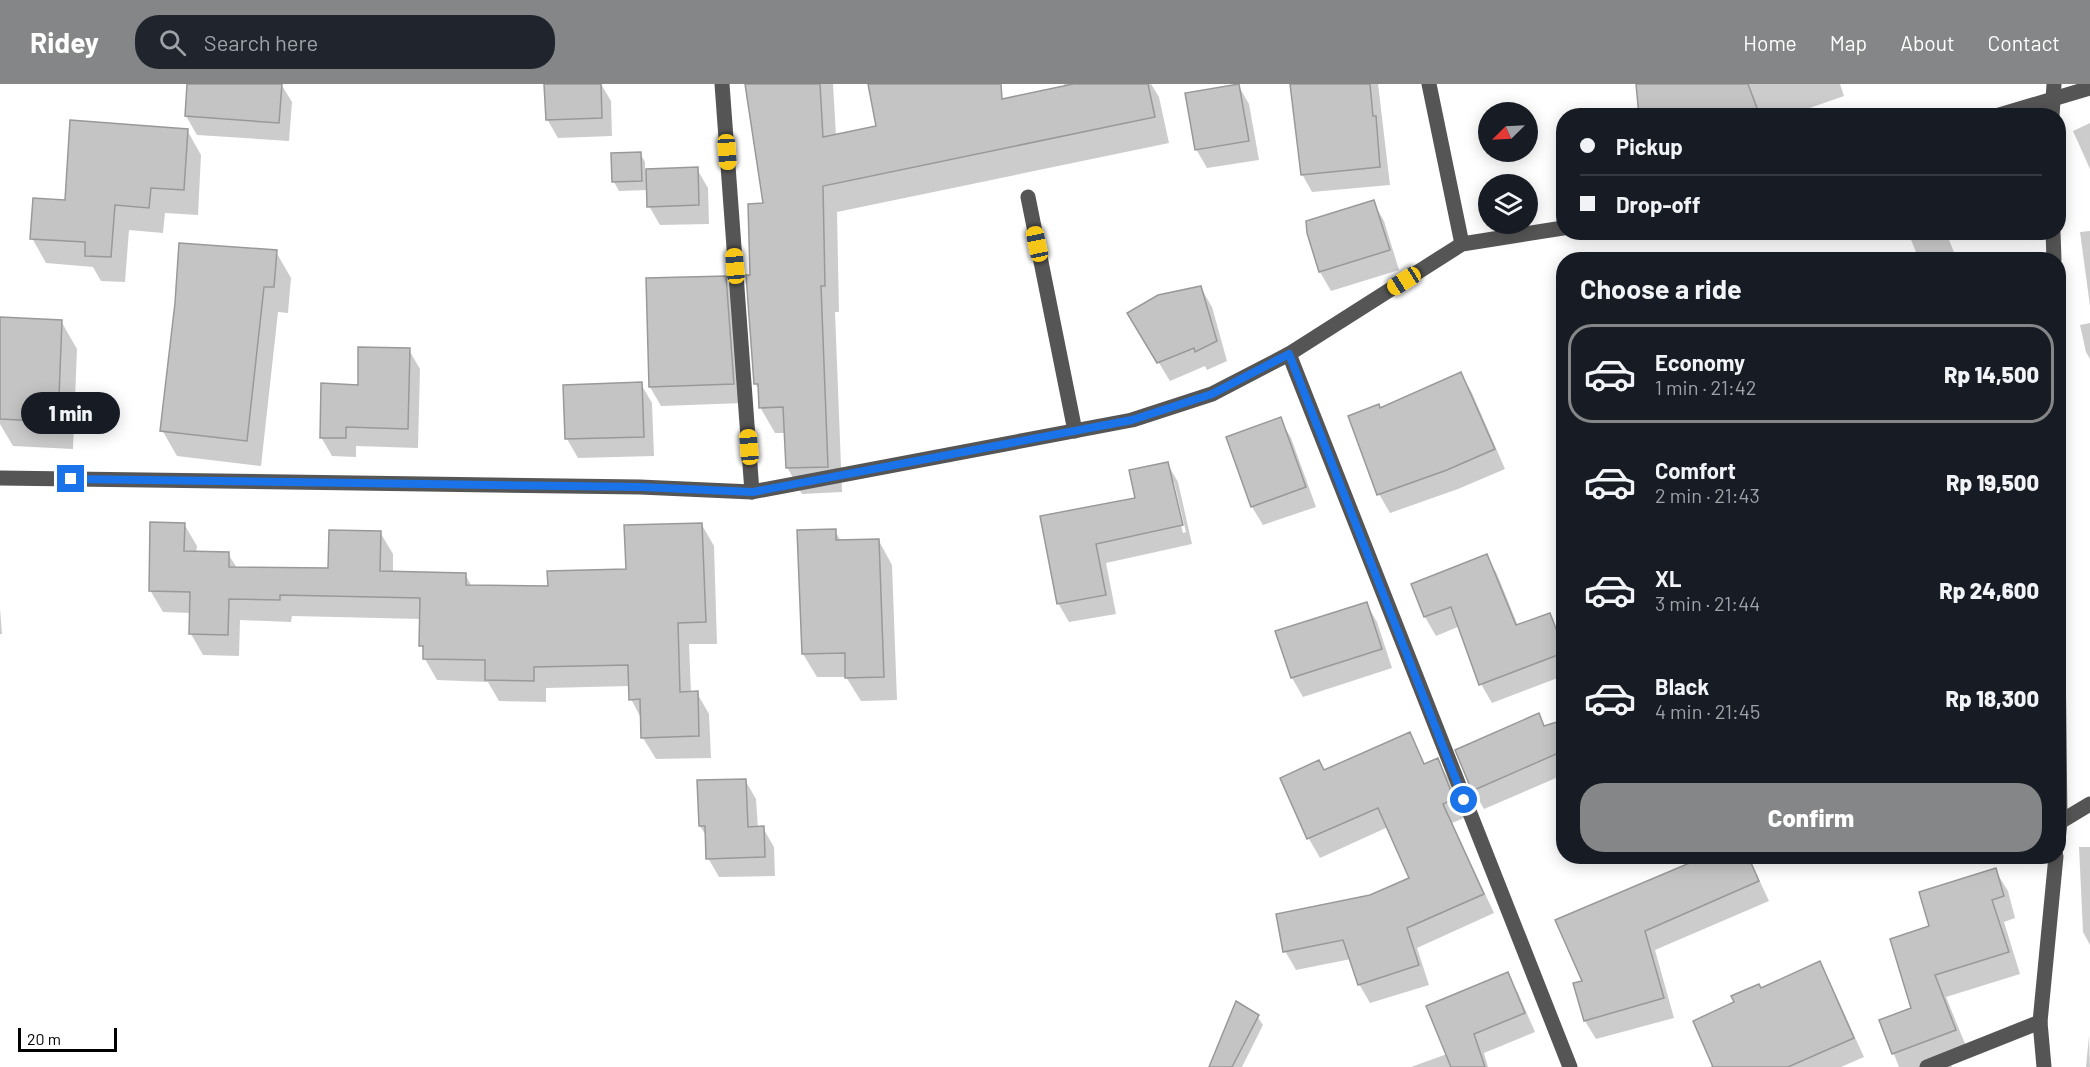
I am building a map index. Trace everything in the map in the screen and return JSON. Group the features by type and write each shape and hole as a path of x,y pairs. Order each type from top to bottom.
{"street":[{"path":"722,84 753,492"},
{"path":"1429,84 1462,244"},
{"path":"2052,108 2054,84"},
{"path":"2024,108 2090,88"},
{"path":"1028,197 1075,430"},
{"path":"0,478 640,487 753,492 1132,420 1212,394 1289,354 1462,244 1556,229"},
{"path":"1289,354 1570,1067"},
{"path":"2066,818 2090,804"},
{"path":"2044,1067 2040,1022 2055,864"},
{"path":"1927,1067 2040,1022"}],"building":[{"path":"187,84 282,84 279,123 185,116"},
{"path":"544,84 601,84 602,118 546,120"},
{"path":"745,84 820,84 823,137 876,126 868,84 1001,84 1002,99 1073,84 1148,84 1155,117 823,186 825,286 821,286 828,467 786,468 783,407 759,408 758,384 754,384 746,275 750,275 748,204 763,203"},
{"path":"1239,84 1249,141 1195,150 1185,93"},
{"path":"1290,84 1370,84 1373,116 1376,116 1380,167 1301,175"},
{"path":"1636,84 1748,84 1757,108 1638,108"},
{"path":"70,120 188,129 184,190 151,188 149,208 115,205 111,257 85,256 85,242 30,239 33,198 65,200"},
{"path":"641,152 642,181 612,182 611,153"},
{"path":"698,167 699,205 647,207 646,169"},
{"path":"1374,200 1390,250 1319,272 1307,233 1306,221"},
{"path":"179,243 277,250 274,287 264,287 247,441 160,431 175,303"},
{"path":"726,276 734,384 649,387 646,278"},
{"path":"1201,286 1217,341 1195,352 1194,348 1157,363 1127,313 1158,295"},
{"path":"0,317 62,320 58,422 0,419"},
{"path":"358,347 410,348 408,429 346,427 346,438 320,438 321,383 358,385"},
{"path":"1461,372 1495,449 1447,470 1377,495 1348,416 1379,404 1380,408"},
{"path":"642,382 644,437 565,439 563,385"},
{"path":"1281,417 1306,487 1251,507 1226,437"},
{"path":"1168,462 1183,525 1096,544 1106,595 1057,604 1040,516 1135,498 1129,470"},
{"path":"150,522 185,523 184,551 229,552 229,567 328,568 329,530 381,531 380,571 466,573 466,585 548,586 547,571 626,569 624,525 702,523 706,622 678,623 680,692 698,691 699,736 641,738 640,699 629,700 628,665 534,667 534,681 485,680 485,660 423,659 423,646 419,646 420,598 280,595 280,600 229,599 228,635 189,634 190,592 149,591"},
{"path":"836,529 836,540 879,539 884,677 845,678 845,653 802,654 797,530"},
{"path":"1487,554 1516,625 1550,613 1556,629 1556,656 1479,685 1451,607 1424,617 1411,584"},
{"path":"1367,602 1382,649 1291,678 1275,631"},
{"path":"1539,713 1544,726 1556,722 1556,754 1472,791 1455,750"},
{"path":"1410,732 1424,764 1438,758 1454,799 1443,804 1484,894 1407,928 1419,965 1358,985 1343,940 1283,952 1276,914 1370,895 1409,878 1378,808 1307,839 1280,778 1319,760 1324,770"},
{"path":"746,779 748,827 764,826 765,857 706,859 705,826 699,826 697,780"},
{"path":"1687,864 1752,864 1759,881 1645,931 1664,998 1584,1021 1573,983 1582,981 1555,920"},
{"path":"1996,868 2004,896 1992,900 2009,952 1935,975 1956,1030 1892,1054 1879,1020 1911,1008 1890,939 1929,926 1919,892"},
{"path":"1820,961 1854,1038 1788,1067 1713,1067 1693,1021 1734,1002 1731,996 1759,984 1761,988"},
{"path":"1508,972 1525,1013 1474,1034 1485,1067 1451,1067 1426,1006"},
{"path":"1236,1001 1259,1015 1232,1067 1209,1067"}],"route":[{"path":"71,479 640,487 753,492 1132,420 1212,394 1289,354 1464,800"}]}
